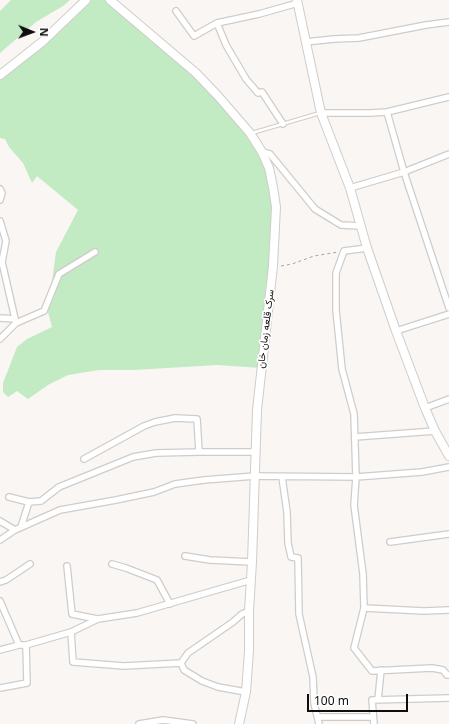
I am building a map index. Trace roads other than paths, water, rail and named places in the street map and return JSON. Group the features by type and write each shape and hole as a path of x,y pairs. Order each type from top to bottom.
{"street":[{"path":"0,75 42,42 86,0"},
{"name":"سرک قلعه زمان خان","path":"110,0 196,73 218,96 250,133 262,152 269,168 274,187 276,208 273,266 257,410 249,611 249,651 246,692 239,724"},
{"path":"176,11 194,36 217,23 259,14 298,2 305,42 321,113 350,188 367,248 396,331 425,408 435,431 449,456"},
{"path":"305,42 359,38 449,22"},
{"path":"217,23 226,45 246,79 258,93 262,92 283,124"},
{"path":"321,113 370,114 387,112 449,97"},
{"path":"387,112 404,172 449,308"},
{"path":"262,152 270,154 315,209 341,226 361,226"},
{"path":"350,188 404,172 449,154"},
{"path":"0,189 2,193 0,200"},
{"path":"0,221 6,240 2,262 15,321"},
{"path":"367,248 344,250 336,273 336,310 342,369 354,414 356,437 354,505 363,574 364,608 354,648 372,671 432,668 443,670 447,675 449,675"},
{"path":"0,338 15,321 44,311 59,274 95,252"},
{"path":"396,331 449,314"},
{"path":"0,318 15,321"},
{"path":"425,408 449,400"},
{"path":"84,459 144,426 175,418 197,419 199,452"},
{"path":"356,437 435,431"},
{"path":"9,497 29,502 41,501 59,487 133,457 156,453 256,452"},
{"path":"0,540 21,527 60,510 146,494 175,484 255,476 356,477 422,472 449,467"},
{"path":"282,477 287,512 288,543 291,557 298,558 299,614 314,677 314,703 319,724"},
{"path":"21,527 29,502"},
{"path":"0,521 15,530"},
{"path":"390,542 449,534"},
{"path":"185,556 210,560 252,562"},
{"path":"0,582 6,580 30,564"},
{"path":"112,564 157,580 170,604"},
{"path":"67,566 72,614 98,619"},
{"path":"0,650 19,645 26,645 71,632 98,619 137,613 251,580"},
{"path":"0,601 19,645"},
{"path":"364,608 424,611 449,610"},
{"path":"181,663 188,653 234,622 242,614 249,611"},
{"path":"71,632 73,662 124,666 181,663"},
{"path":"0,688 27,683 26,645"},
{"path":"181,663 184,670 202,681 218,687 246,692"},
{"path":"378,700 381,670"},
{"path":"374,724 372,700 449,698"},
{"path":"318,717 373,717"},
{"path":"139,724 163,720 193,724"}],"lane":[{"path":"250,133 321,113"}]}
